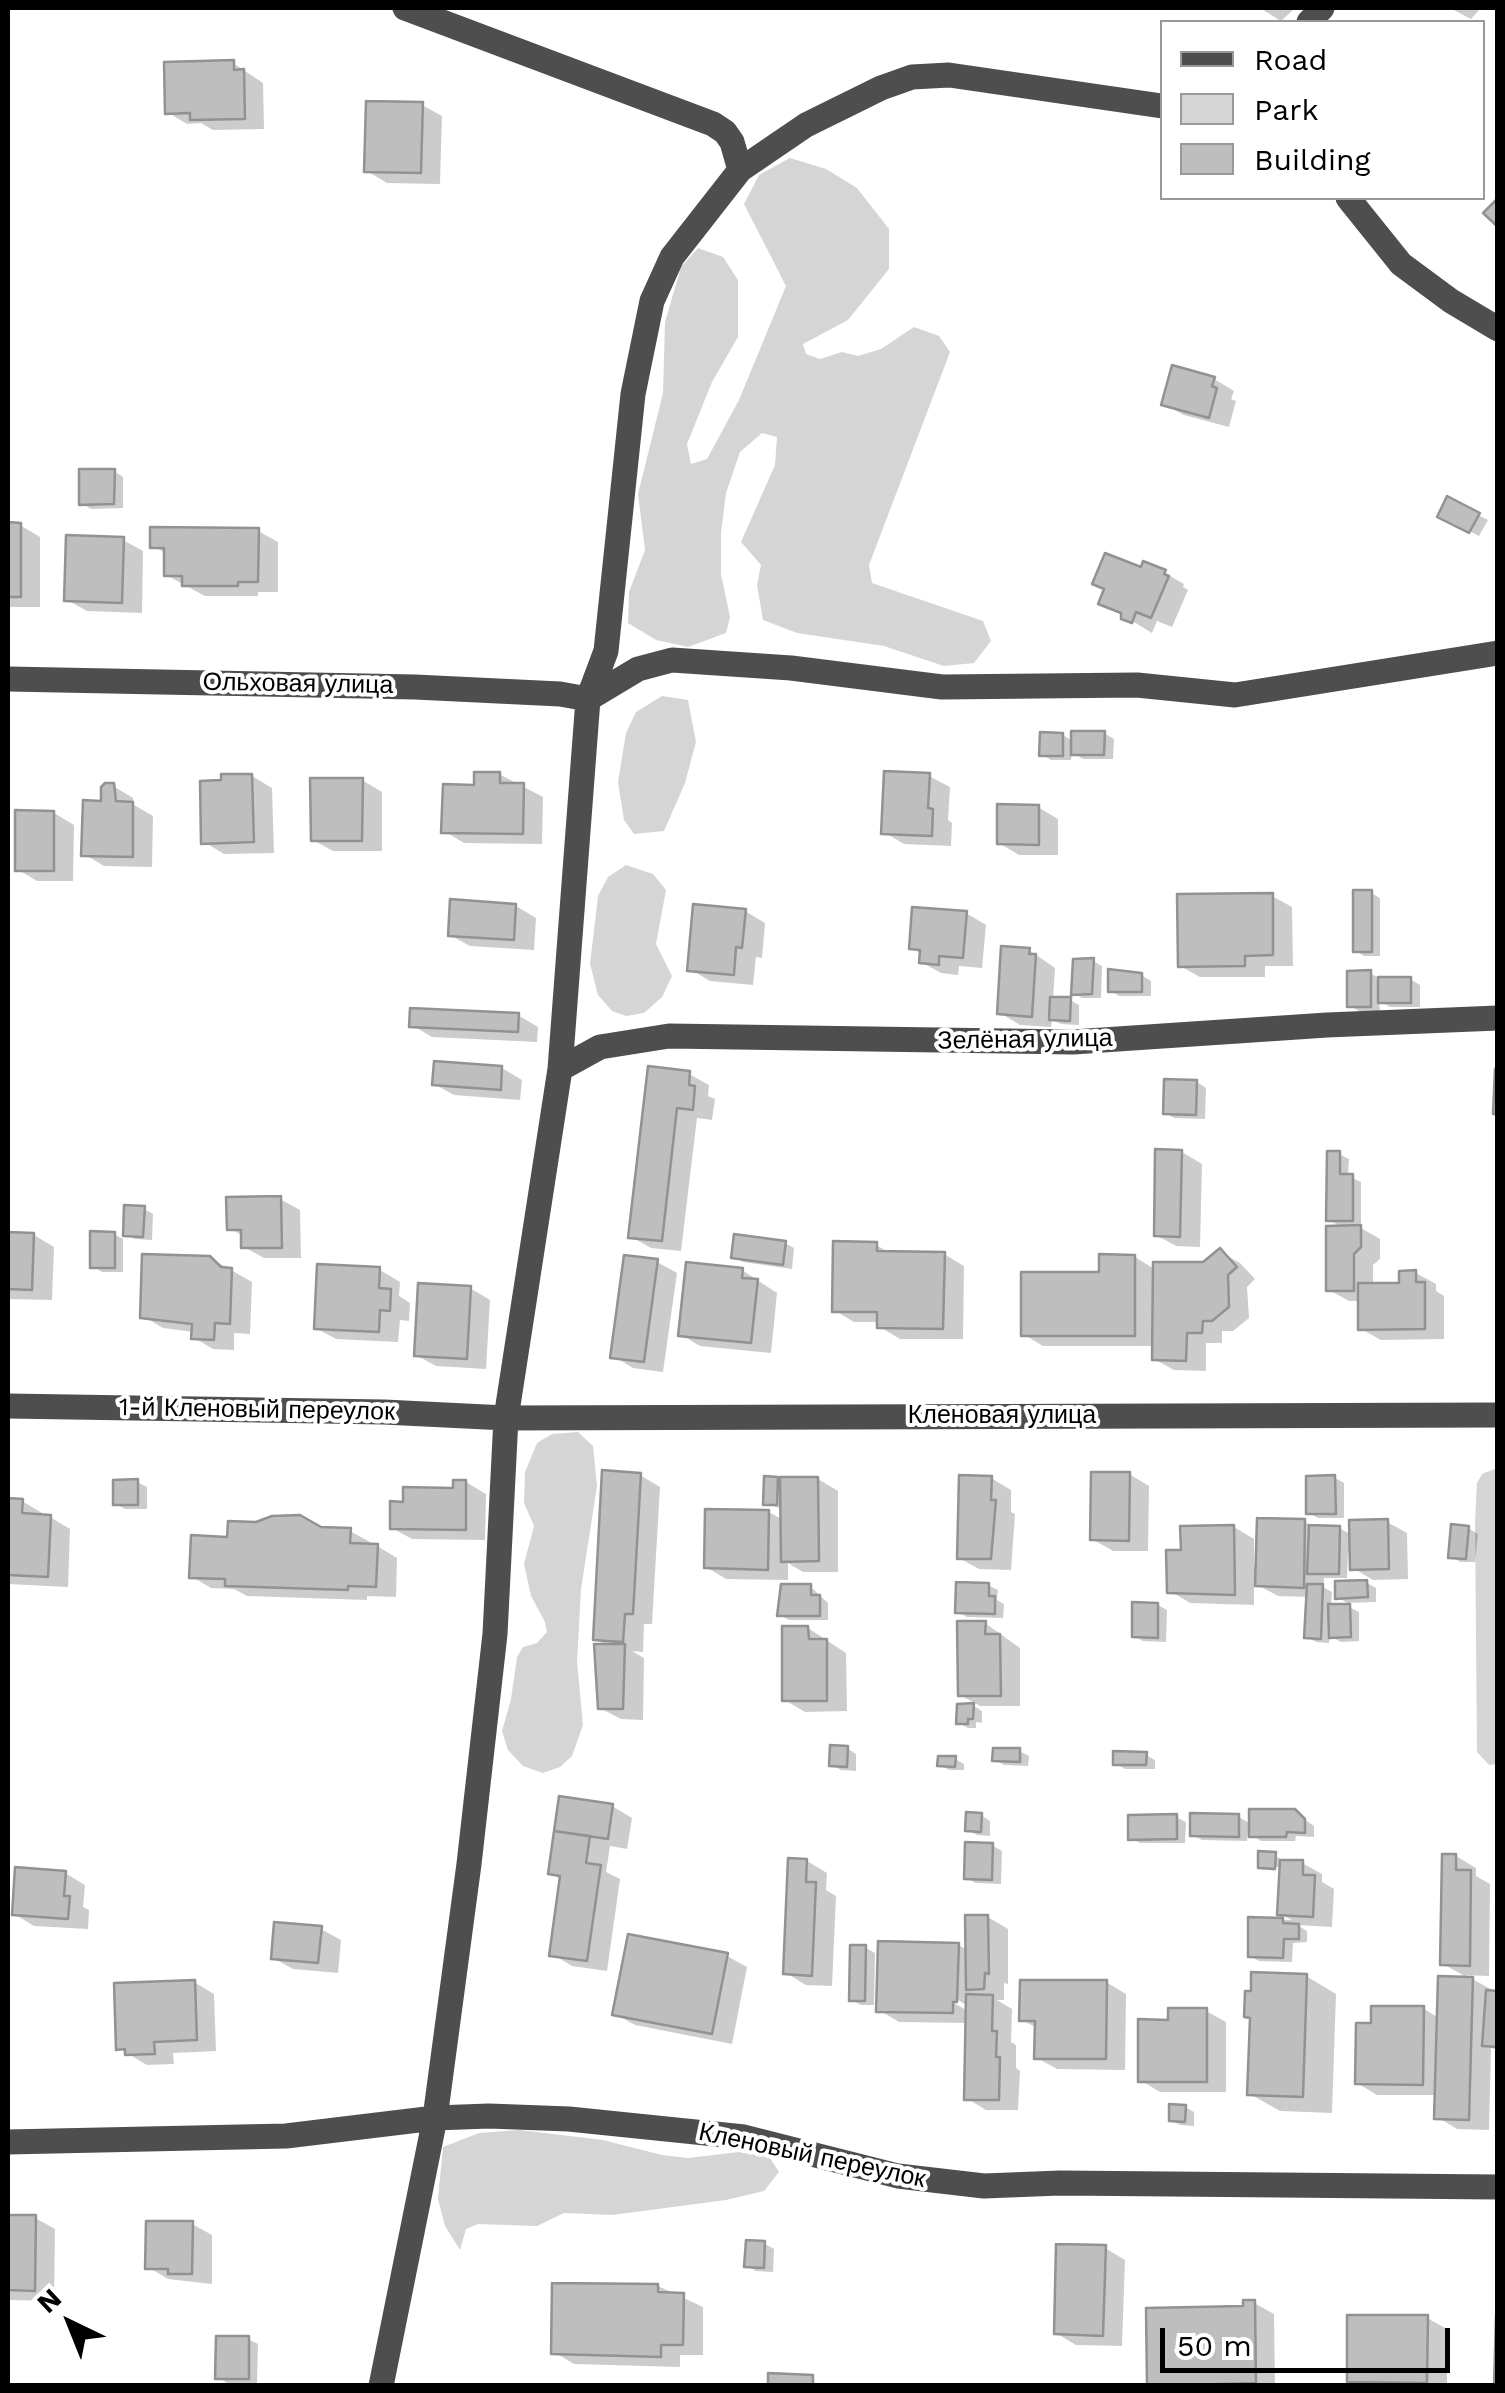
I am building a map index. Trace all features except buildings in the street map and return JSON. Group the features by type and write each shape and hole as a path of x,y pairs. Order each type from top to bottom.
{"street":[{"path":"405,8 713,124 732,142 740,170"},
{"path":"382,2386 435,2118 470,1864 495,1634 506,1418 560,1070 588,699 606,651 633,394 652,301 672,257 740,170 767,148 841,105 912,77 949,74 1160,106"},
{"path":"1350,200 1401,264 1450,301 1498,330"},
{"path":"588,699 638,669 672,660 791,668 942,687 1137,685 1236,695 1498,653"},
{"name":"Ольховая улица","path":"8,679 415,687 560,694 588,699"},
{"name":"Зелёная улица","path":"560,1070 600,1047 668,1036 1073,1042 1498,1018"},
{"name":"1-й Кленовый переулок","path":"8,1406 384,1412 506,1418"},
{"name":"Кленовая улица","path":"506,1418 1498,1415"},
{"name":"Кленовый переулок","path":"8,2142 286,2136 435,2118 489,2116 569,2119 744,2137 898,2176 984,2186 1060,2183 1498,2187"}],"green space":[{"path":"790,158 826,169 857,188 889,229 889,269 848,320 803,344 806,354 820,359 842,352 858,356 881,349 914,327 939,336 950,352 869,565 872,583 983,621 991,641 974,663 944,666 884,646 797,633 763,620 757,585 761,565 741,542 775,465 777,437 762,433 740,452 726,493 721,574 730,617 726,633 688,647 656,640 628,623 629,592 645,550 638,494 663,393 665,322 681,267 698,248 723,257 738,280 738,337 712,382 687,444 691,464 707,459 739,400 786,286 744,204 759,175"},
{"path":"662,696 688,700 696,742 685,783 664,831 634,834 624,820 618,782 626,733 636,712"},
{"path":"626,865 653,874 666,890 656,944 672,976 662,997 644,1013 626,1016 612,1011 598,995 590,964 598,896 608,877"},
{"path":"578,1432 593,1446 597,1486 581,1589 577,1662 583,1725 572,1756 560,1767 543,1773 523,1766 508,1750 502,1731 517,1657 523,1647 537,1643 547,1632 531,1596 524,1564 534,1526 524,1503 525,1472 537,1443 552,1434"},
{"path":"1497,1468 1498,1764 1489,1765 1477,1752 1475,1522 1477,1483 1482,1474"},
{"path":"519,2130 603,2140 688,2158 739,2152 768,2155 779,2172 764,2191 726,2200 612,2215 564,2213 537,2226 478,2224 466,2229 460,2250 445,2226 438,2199 443,2147 479,2133"}]}
